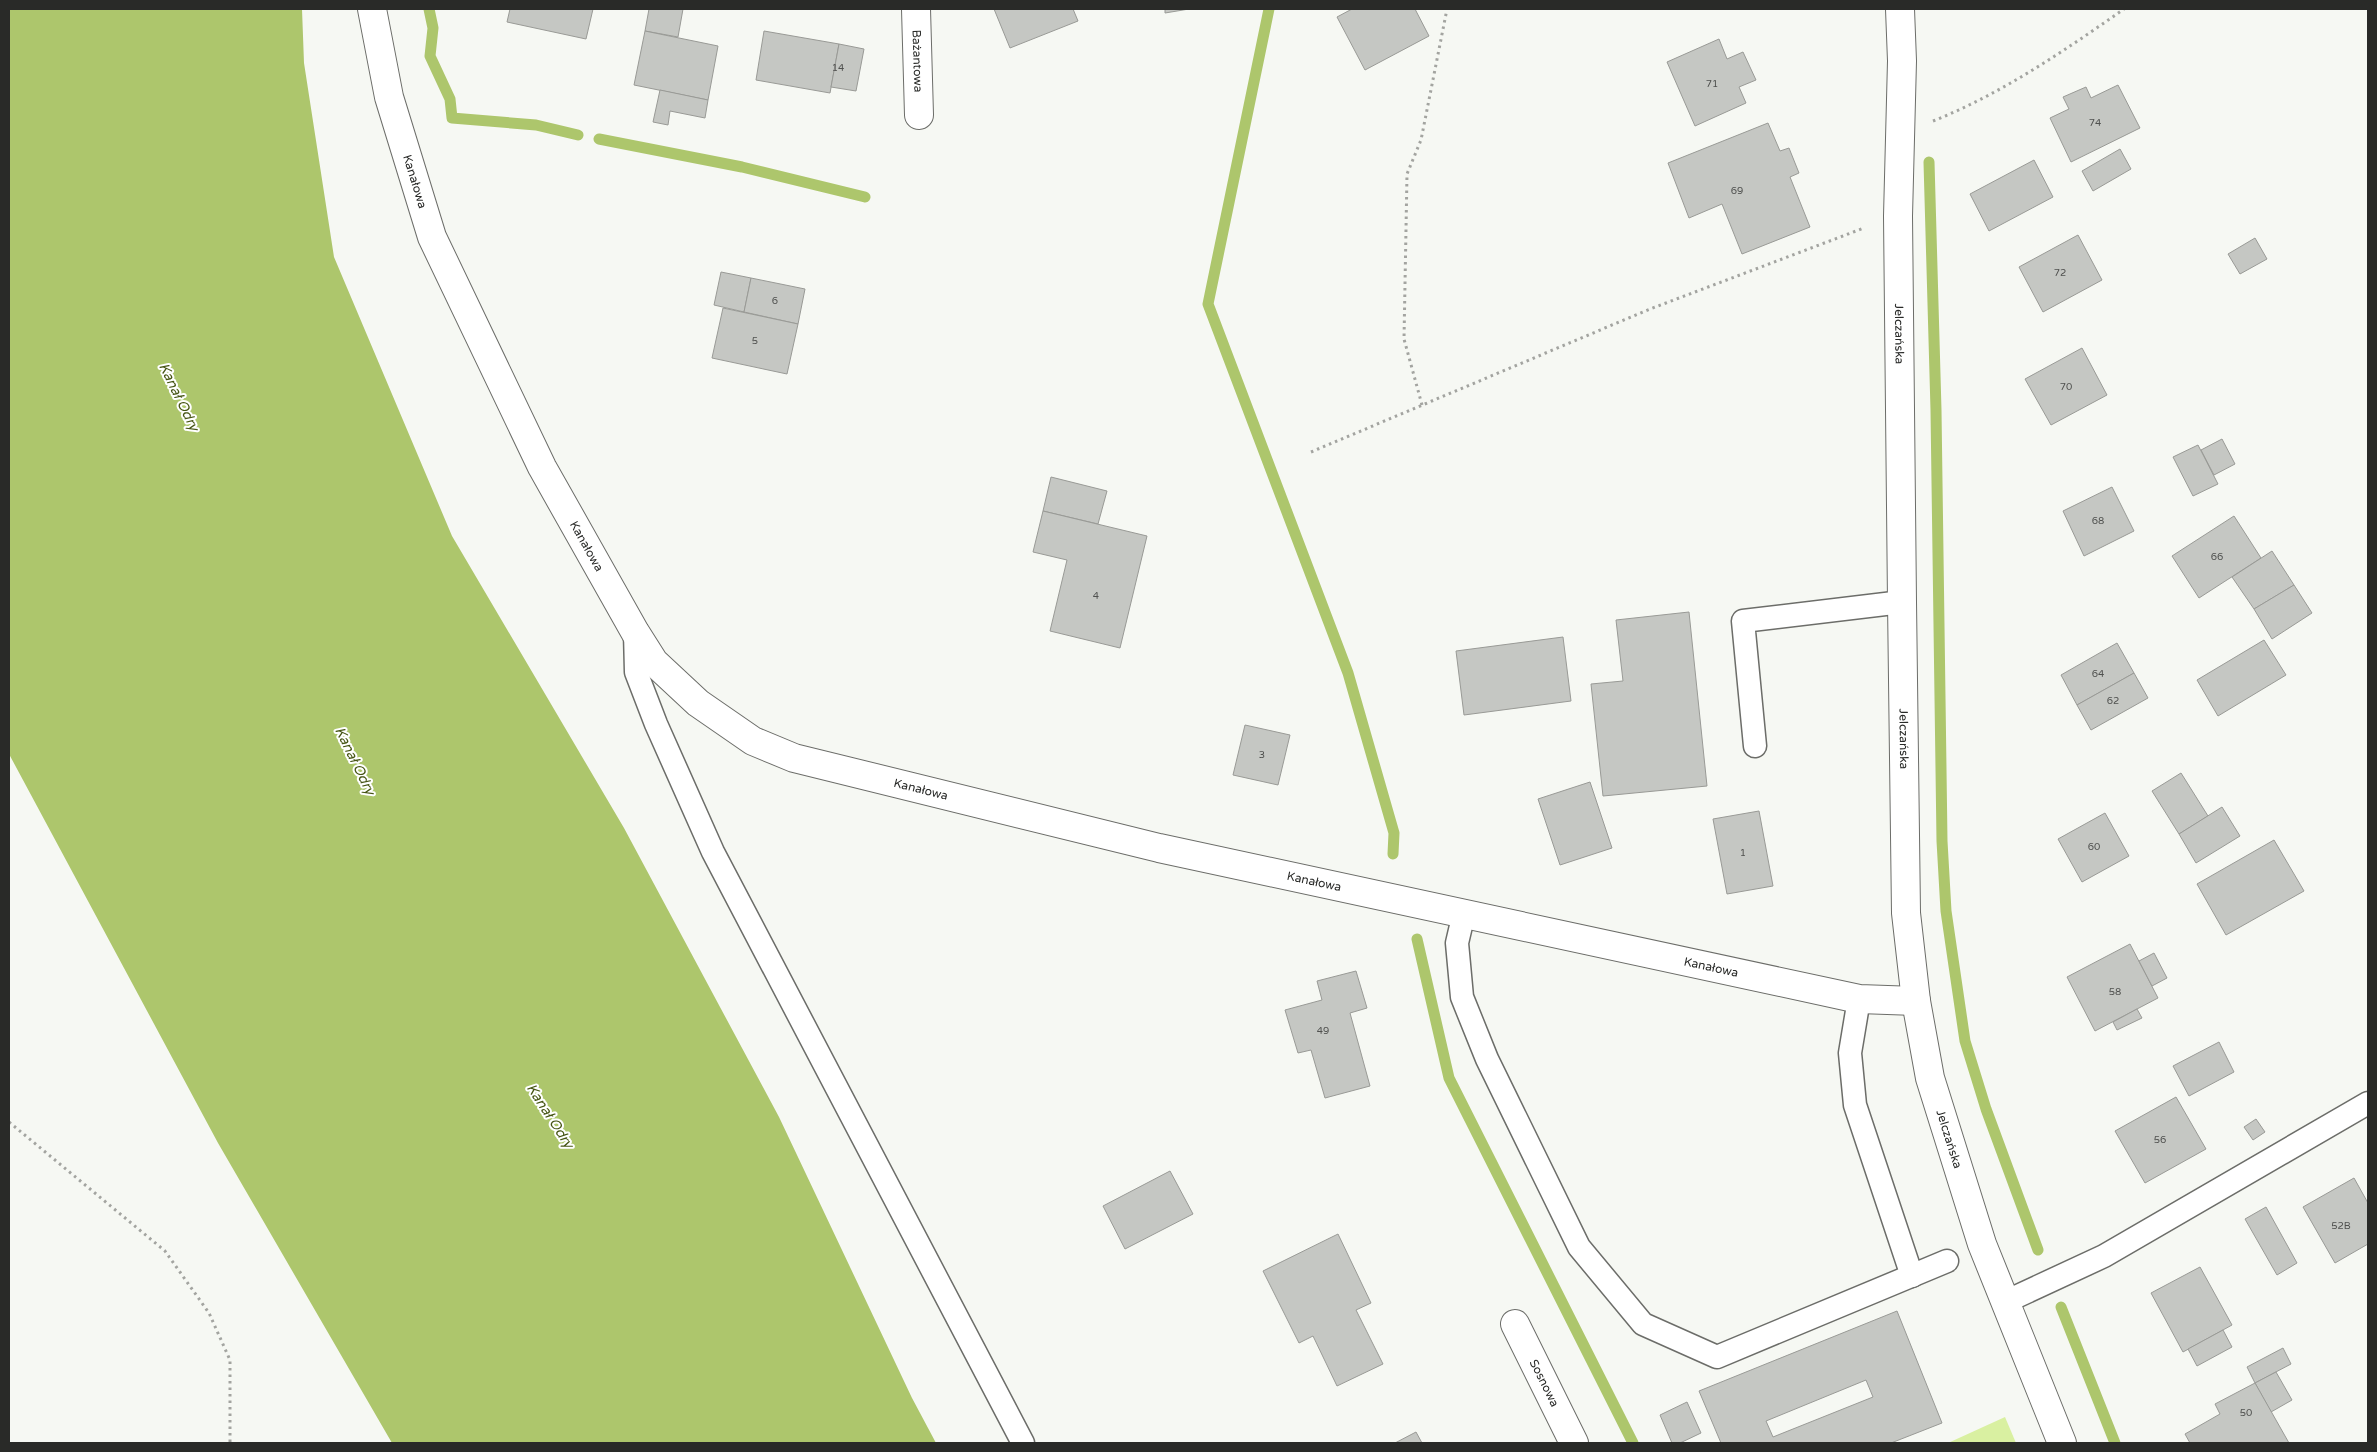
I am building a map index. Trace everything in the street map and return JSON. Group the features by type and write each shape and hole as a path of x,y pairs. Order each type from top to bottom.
{"street":[{"name":"Kanałowa","path":"372,9 389,97 432,237 542,467 634,632 654,662 698,703 753,742 794,758 1159,848 1859,999 1916,1001"},
{"name":"Bażantowa","path":"916,9 919,115"},
{"name":"Jelczańska","path":"1900,9 1898,216 1906,914 1916,1001 1930,1078 1982,1244 2062,1443"},
{"name":"Sosnowa","path":"1515,1324 1574,1443"}],"lane":[{"path":"1755,746 1743,621 1902,602"},
{"path":"634,632 636,672 656,724 713,852 1023,1443"},
{"path":"1464,913 1457,943 1462,998 1486,1059 1579,1246 1643,1324 1717,1357 1947,1261"},
{"path":"1859,999 1850,1053 1855,1105 1912,1276"},
{"path":"2005,1302 2104,1256 2368,1103"}],"path":[{"path":"1422,405 1404,339 1407,174 1422,140 1447,9"},
{"path":"1900,135 1961,110 2070,47 2124,9"},
{"path":"1311,452 1650,309 1898,216"},
{"path":"9,1122 166,1251 209,1313 230,1360 230,1443"}],"shaded area":[{"path":"2005,1417 2016,1443 1948,1443"}],"water":[{"name":"Kanał Odry","path":"9,9 302,9 304,63 334,257 452,536 624,828 779,1117 912,1398 936,1443 392,1443 218,1143 9,754"}],"building":[{"path":"510,9 593,9 586,39 507,22"},
{"path":"649,9 683,9 678,37 645,31"},
{"path":"994,9 1073,9 1078,21 1010,48"},
{"path":"1165,9 1189,9 1165,13"},
{"path":"1352,9 1415,9 1429,36 1365,70 1337,17"},
{"path":"645,31 718,46 708,100 634,85"},
{"path":"764,31 839,44 830,93 756,80"},
{"path":"1719,39 1727,59 1743,52 1756,80 1739,87 1746,103 1695,126 1667,62"},
{"path":"839,44 864,49 856,91 831,87"},
{"path":"2118,85 2140,128 2071,162 2050,118 2069,109 2063,97 2086,87 2091,98"},
{"path":"660,90 708,100 705,118 670,111 668,125 653,122"},
{"path":"1768,123 1780,151 1789,148 1799,173 1790,177 1810,227 1742,254 1722,204 1689,218 1668,163"},
{"path":"2120,149 2131,169 2093,191 2082,171"},
{"path":"2034,160 2053,197 1989,231 1970,194"},
{"path":"2078,235 2102,280 2043,312 2019,267"},
{"path":"2255,238 2267,259 2240,274 2228,254"},
{"path":"721,272 751,278 744,312 714,305"},
{"path":"751,278 805,289 798,324 744,312"},
{"path":"723,308 798,324 787,374 712,358"},
{"path":"2082,348 2107,395 2051,425 2025,379"},
{"path":"2222,439 2235,464 2214,475 2201,450"},
{"path":"2198,445 2218,484 2193,496 2173,457"},
{"path":"1051,477 1107,491 1098,524 1043,511"},
{"path":"2112,487 2134,531 2084,556 2063,511"},
{"path":"1043,511 1147,536 1120,648 1050,631 1067,560 1033,552"},
{"path":"2234,516 2261,558 2199,598 2172,556"},
{"path":"2272,551 2294,585 2254,609 2232,577"},
{"path":"2294,585 2312,613 2272,639 2254,609"},
{"path":"1689,612 1707,786 1603,796 1591,684 1623,681 1616,620"},
{"path":"1563,637 1571,701 1464,715 1456,651"},
{"path":"2264,640 2286,675 2218,716 2197,680"},
{"path":"2117,643 2134,673 2077,705 2061,675"},
{"path":"2134,673 2148,698 2091,730 2077,705"},
{"path":"1245,725 1290,735 1278,785 1233,775"},
{"path":"2181,773 2208,816 2179,834 2152,791"},
{"path":"1590,782 1612,848 1560,865 1538,799"},
{"path":"2222,807 2240,836 2196,863 2179,834"},
{"path":"1759,811 1773,886 1727,894 1713,819"},
{"path":"2105,813 2129,856 2082,882 2058,839"},
{"path":"2274,840 2304,891 2226,935 2197,884"},
{"path":"2130,944 2158,998 2095,1031 2067,977"},
{"path":"2154,953 2167,978 2152,986 2139,961"},
{"path":"1356,971 1367,1008 1350,1013 1370,1086 1325,1098 1311,1050 1298,1053 1285,1010 1322,1000 1317,981"},
{"path":"2137,1009 2142,1018 2117,1030 2113,1022"},
{"path":"2219,1042 2234,1072 2189,1096 2173,1066"},
{"path":"2176,1097 2206,1149 2145,1183 2115,1131"},
{"path":"2256,1119 2265,1132 2253,1140 2244,1127"},
{"path":"1170,1171 1193,1214 1125,1249 1103,1206"},
{"path":"2354,1178 2368,1203 2368,1244 2335,1263 2303,1207"},
{"path":"2266,1207 2297,1263 2277,1275 2245,1219"},
{"path":"1338,1234 1371,1303 1356,1310 1383,1364 1337,1386 1313,1336 1299,1343 1263,1271"},
{"path":"2200,1267 2232,1325 2183,1352 2151,1293"},
{"path":"1897,1311 1942,1423 1891,1443 1721,1443 1699,1391","holes":["1866,1380 1873,1397 1773,1437 1766,1421"]},
{"path":"2223,1330 2232,1347 2197,1366 2188,1349"},
{"path":"2283,1348 2291,1364 2255,1383 2247,1367"},
{"path":"2276,1372 2292,1400 2271,1412 2255,1383"},
{"path":"2255,1383 2289,1443 2190,1443 2185,1434 2220,1414 2215,1404"},
{"path":"1687,1402 1701,1433 1680,1443 1672,1443 1660,1415"},
{"path":"1416,1432 1422,1443 1395,1443"}],"waterway":[{"path":"429,9 433,28 430,56 450,99 452,118 536,125 578,135"},
{"path":"1269,9 1208,304 1348,673 1394,833 1393,854"},
{"path":"599,139 742,167 865,197"},
{"path":"1929,162 1936,410 1942,841 1946,911 1965,1041 1986,1109 2038,1250"},
{"path":"1417,939 1449,1078 1633,1443"},
{"path":"2061,1307 2115,1443"}]}
